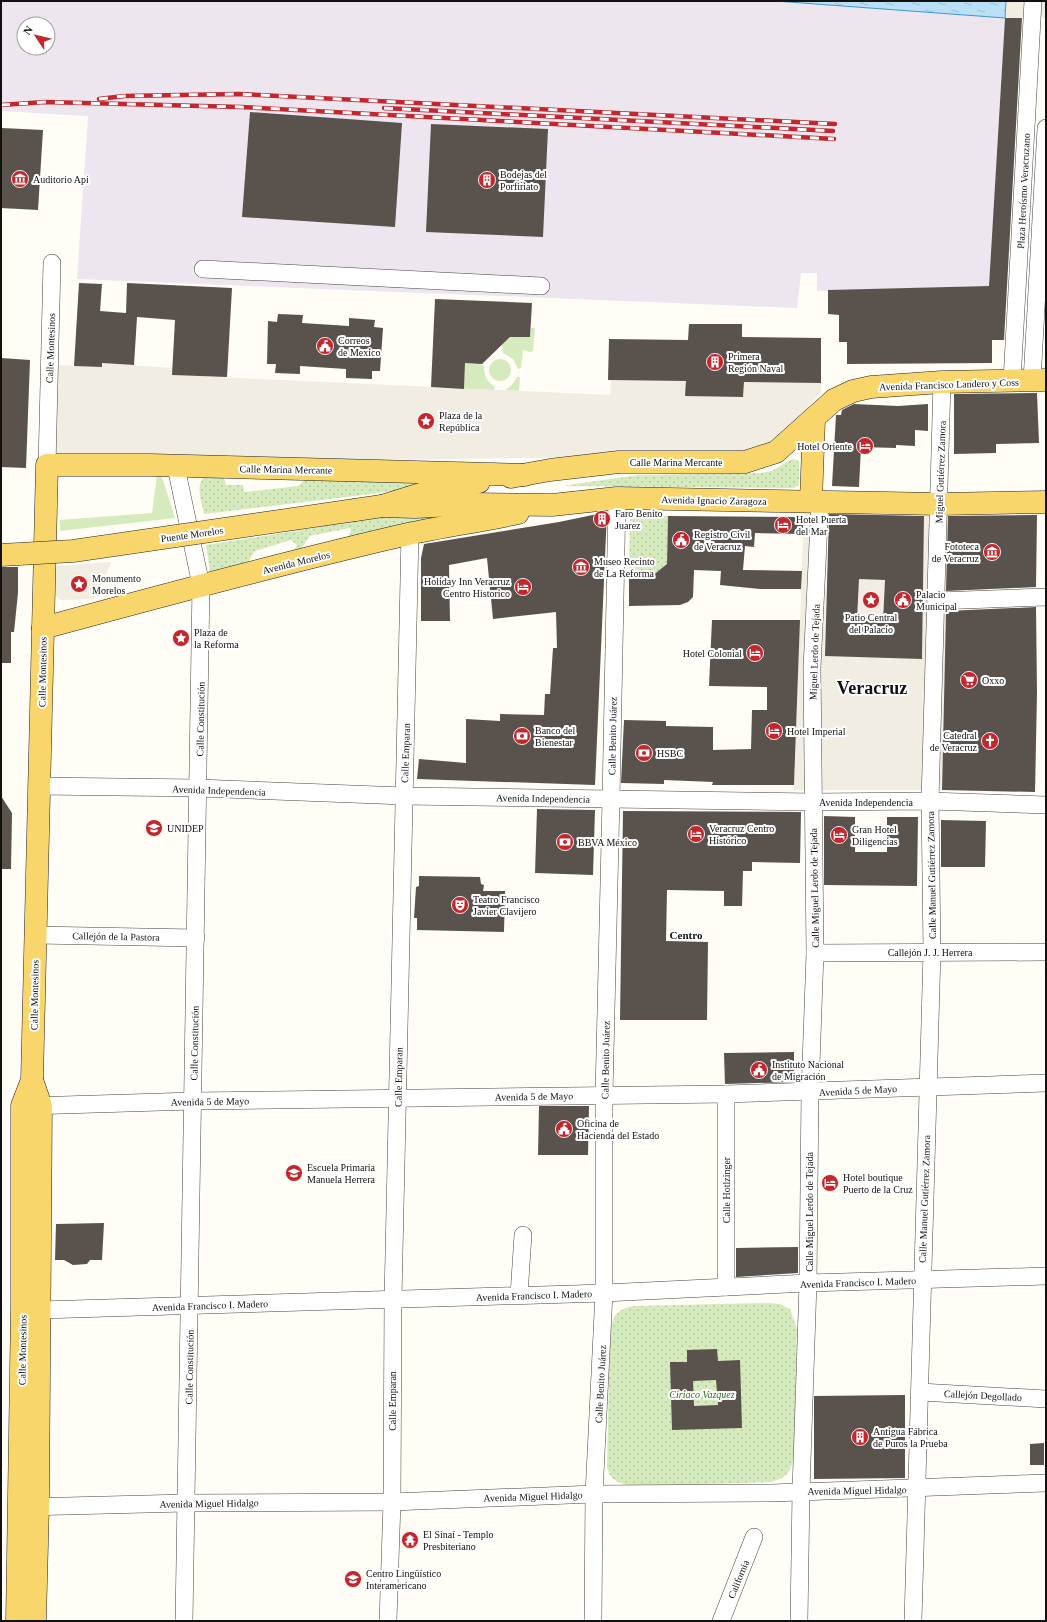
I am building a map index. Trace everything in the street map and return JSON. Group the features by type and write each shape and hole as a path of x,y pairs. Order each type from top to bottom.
{"main road":[{"name":"Avenida Francisco Landero y Coss","path":"814,419 834,400 853,391 871,387 942,382 1030,380"},
{"name":"Calle Marina Mercante","path":"382,506 424,493 525,475 619,462 745,462 776,452 814,419"},
{"path":"814,419 816,501"},
{"name":"Calle Marina Mercante","path":"47,465 150,465 176,467 369,470 525,475"},
{"name":"Calle Montesinos","path":"35,1621 29,1506 31,1106 47,465"},
{"name":"Avenida Ignacio Zaragoza","path":"382,506 415,507 473,504 552,505 617,498 940,504 1046,502"},
{"name":"Avenida Morelos","path":"43,628 201,585 410,534 481,522 552,505"},
{"name":"Puente Morelos","path":"1,555 73,551 382,506"},
{"name":"Calle Montesinos","path":"17,1621 29,1506"}],"street":[{"name":"Plaza Heroísmo Veracruzano","path":"1030,380 1033,1"},
{"path":"1030,380 1041,317 1046,128"},
{"name":"Calle Montesinos","path":"47,465 52,263"},
{"path":"203,270 541,286"},
{"name":"Miguel Gutiérrez Zamora","path":"930,801 940,504 942,382"},
{"name":"Calle Constitución","path":"176,467 201,585 199,788 184,1621"},
{"name":"Calle Benito Juárez","path":"593,1621 594,1494 604,1293 604,1096 617,498"},
{"name":"Miguel Lerdo de Tejada","path":"813,802 812,668 816,501"},
{"name":"Calle Emparan","path":"388,1621 392,1502 393,1299 410,534"},
{"path":"936,601 1046,597"},
{"name":"Avenida Independencia","path":"39,786 199,788 404,796 813,802 930,801 1046,805"},
{"name":"Calle Manuel Gutiérrez Zamora","path":"913,1621 932,952 930,801"},
{"name":"Calle Miguel Lerdo de Tejada","path":"799,1621 801,1491 808,1283 810,1092 815,953 813,802"},
{"name":"Callejón de la Pastora","path":"36,935 196,938"},
{"name":"Callejón J. J. Herrera","path":"815,953 1046,952"},
{"name":"Avenida 5 de Mayo","path":"31,1106 193,1101 726,1094 1046,1083"},
{"name":"Calle Hotlzinger","path":"726,1094 726,1287"},
{"path":"519,1295 523,1235"},
{"name":"Avenida Francisco I. Madero","path":"31,1309 604,1293 808,1283 1046,1276"},
{"name":"Callejón Degollado","path":"920,1392 1046,1399"},
{"name":"Avenida Miguel Hidalgo","path":"29,1506 186,1503 392,1502 594,1494 801,1491 1046,1483"},
{"name":"California","path":"721,1621 754,1537"}],"shaded area":[{"path":"1,1 775,1 1005,18 989,286 817,291 817,273 801,273 797,308 77,279 88,116 1,111"},
{"path":"1006,1 1046,1 1046,18 1005,18"},
{"name":"Plaza de la República","path":"102,363 173,368 173,375 610,395 611,380 686,381 686,396 743,397 744,382 821,383 821,392 783,438 757,455 383,460 55,455 56,365 102,367"},
{"path":"804,509 828,509 825,656 922,658 924,511 948,511 942,790 794,790"},
{"path":"111,562 98,595 94,599 61,600 57,597 55,593 56,566"},
{"name":"Patio Central del Palacio","path":"859,579 885,580 883,621 857,620"}],"green space":[{"path":"531,328 535,328 533,351 530,352 523,350 521,368 518,369 513,359 503,353 502,345 510,337 530,337"},
{"path":"500,359 508,362 511,370 508,378 500,381 492,378 489,370 492,362"},
{"path":"465,363 479,363 484,366 486,378 495,387 494,390 464,389"},
{"path":"517,377 520,377 519,391 505,390 512,385"},
{"path":"792,459 799,462 799,485 794,488 564,486 639,475 761,473 772,471"},
{"path":"157,475 163,480 175,518 60,531 60,520 152,513"},
{"path":"223,475 226,485 243,485 244,492 298,486 307,478 461,482 204,514 200,495 201,481 204,477"},
{"path":"470,513 346,540 351,532 350,528 310,536 299,552 294,551 297,545 291,540 255,551 246,566 212,573 210,570 206,545 375,517"},
{"path":"630,516 668,516 667,564 652,576 629,576"},
{"name":"Ciriaco Vazquez","path":"780,1304 790,1309 797,1329 794,1455 790,1470 787,1474 780,1479 769,1482 645,1486 626,1485 611,1477 607,1468 610,1330 615,1316 620,1311 634,1306"}],"water":[{"path":"775,1 1006,1 1005,18"}],"building":[{"path":"1005,18 1022,18 1004,340 992,340 992,363 847,364 847,342 839,342 839,315 828,314 828,290 989,286"},
{"path":"250,112 402,123 395,227 242,217"},
{"name":"Bodejas del Porfiriato","path":"431,124 548,129 543,237 426,232"},
{"name":"Auditorio Api","path":"2,128 43,130 38,210 1,208"},
{"path":"79,283 102,284 100,311 126,313 127,283 232,288 227,377 172,375 175,320 137,317 134,365 102,363 102,367 74,366"},
{"path":"435,299 532,303 530,337 510,337 482,364 465,363 464,389 431,387"},
{"name":"Correos de Mexico","path":"278,314 303,315 302,323 349,326 349,318 375,320 374,327 383,328 380,371 372,371 372,379 346,378 346,369 300,366 300,374 275,373 276,364 267,364 268,321 277,322"},
{"name":"Primera Región Naval","path":"689,324 742,324 742,337 821,338 821,383 744,382 743,397 685,396 686,381 608,380 609,339 688,340"},
{"path":"1,358 30,360 26,468 1,467"},
{"path":"1037,393 1039,443 996,444 996,453 954,454 954,394"},
{"name":"Hotel Oriente","path":"854,404 898,406 928,404 928,431 915,430 915,446 896,445 896,448 861,447 859,487 832,486 836,415 841,415 842,410"},
{"path":"607,512 595,785 417,779 419,759 466,763 466,719 500,721 500,714 544,715 545,694 550,694 553,648 557,648 556,612 493,619 487,558 449,565 450,621 421,621 421,558 424,544 559,522"},
{"name":"Palacio Municipal","path":"829,514 924,516 922,659 825,656","holes":["859,579 885,580 883,621 857,620"]},
{"name":"Fototeca de Veracruz","path":"1037,515 1036,587 946,591 948,516"},
{"path":"668,516 803,517 803,534 755,533 754,547 745,546 743,570 802,571 801,589 760,589 720,585 721,571 694,570 693,597 688,602 680,605 629,606 629,576 652,576 667,564"},
{"path":"1,567 18,567 18,593 14,632 11,632 11,663 1,663"},
{"path":"1036,607 1037,693 1035,792 942,790 946,611"},
{"path":"712,620 800,620 794,785 712,785 713,782 664,780 664,784 621,783 624,720 666,721 666,726 713,727 713,750 751,749 752,710 767,710 767,687 709,686"},
{"path":"1,796 12,813 11,869 1,869"},
{"name":"BBVA México","path":"537,809 595,810 593,875 535,873"},
{"path":"623,811 801,812 800,863 752,862 752,871 743,871 742,906 724,906 724,891 667,890 666,941 708,942 707,1020 620,1020"},
{"name":"Gran Hotel Diligencias","path":"824,816 855,817 855,852 887,852 887,817 918,817 917,886 824,885"},
{"path":"941,820 986,821 985,867 941,867"},
{"name":"Teatro Francisco Javier Clavijero","path":"419,876 480,877 481,884 484,885 483,891 505,891 504,932 417,930 417,918 414,918 416,887 419,886"},
{"name":"Instituto Nacional de Migración","path":"794,1052 794,1082 725,1084 724,1053"},
{"name":"Oficina de Hacienda del Estado","path":"539,1106 589,1106 588,1155 538,1155"},
{"path":"104,1223 102,1260 90,1260 87,1264 73,1265 64,1260 55,1260 56,1224"},
{"path":"798,1247 798,1273 736,1277 736,1248"},
{"path":"717,1349 718,1361 740,1360 742,1428 672,1430 670,1362 687,1362 687,1350","holes":["716,1380 718,1405 694,1406 693,1381"]},
{"name":"Antigua Fábrica de Puros la Prueba","path":"905,1395 905,1478 814,1479 814,1396"},
{"path":"1044,1443 1044,1465 1030,1465 1030,1444"}],"railway":[{"path":"99,99 124,96 239,94 835,124"},
{"path":"1,105 45,102 241,107 834,139"},
{"path":"384,108 833,131"}],"place":[{"name":"Auditorio Api","path":"20,179"},
{"name":"Bodejas del Porfiriato","path":"487,180"},
{"name":"Correos de Mexico","path":"325,346"},
{"name":"Primera Región Naval","path":"715,362"},
{"name":"Plaza de la República","path":"426,421"},
{"name":"Hotel Oriente","path":"865,446"},
{"name":"Faro Benito Juarez","path":"602,519"},
{"name":"Hotel Puerta del Mar","path":"783,525"},
{"name":"Registro Civil de Veracruz","path":"681,540"},
{"name":"Fototeca de Veracruz","path":"992,552"},
{"name":"Museo Recinto de La Reforma","path":"581,567"},
{"name":"Monumento Morelos","path":"79,584"},
{"name":"Holiday Inn Veracruz Centro Historico","path":"523,587"},
{"name":"Patio Central del Palacio","path":"871,600"},
{"name":"Palacio Municipal","path":"903,600"},
{"name":"Plaza de la Reforma","path":"181,638"},
{"name":"Hotel Colonial","path":"755,653"},
{"name":"Oxxo","path":"969,680"},
{"name":"Hotel Imperial","path":"774,731"},
{"name":"Banco del Bienestar","path":"522,736"},
{"name":"Catedral de Veracruz","path":"990,741"},
{"name":"HSBC","path":"644,753"},
{"name":"UNIDEP","path":"154,828"},
{"name":"Veracruz Centro Histórico","path":"696,834"},
{"name":"Gran Hotel Diligencias","path":"839,835"},
{"name":"BBVA México","path":"565,842"},
{"name":"Teatro Francisco Javier Clavijero","path":"460,905"},
{"name":"Instituto Nacional de Migración","path":"759,1070"},
{"name":"Oficina de Hacienda del Estado","path":"564,1129"},
{"name":"Escuela Primaria Manuela Herrera","path":"294,1173"},
{"name":"Hotel boutique Puerto de la Cruz","path":"830,1183"},
{"name":"Antigua Fábrica de Puros la Prueba","path":"860,1437"},
{"name":"El Sinaí - Templo Presbiteriano","path":"410,1540"},
{"name":"Centro Lingüístico Interamericano","path":"353,1579"}],"district":[{"name":"Veracruz","path":"872,688"},
{"name":"Centro","path":"686,935"}]}
